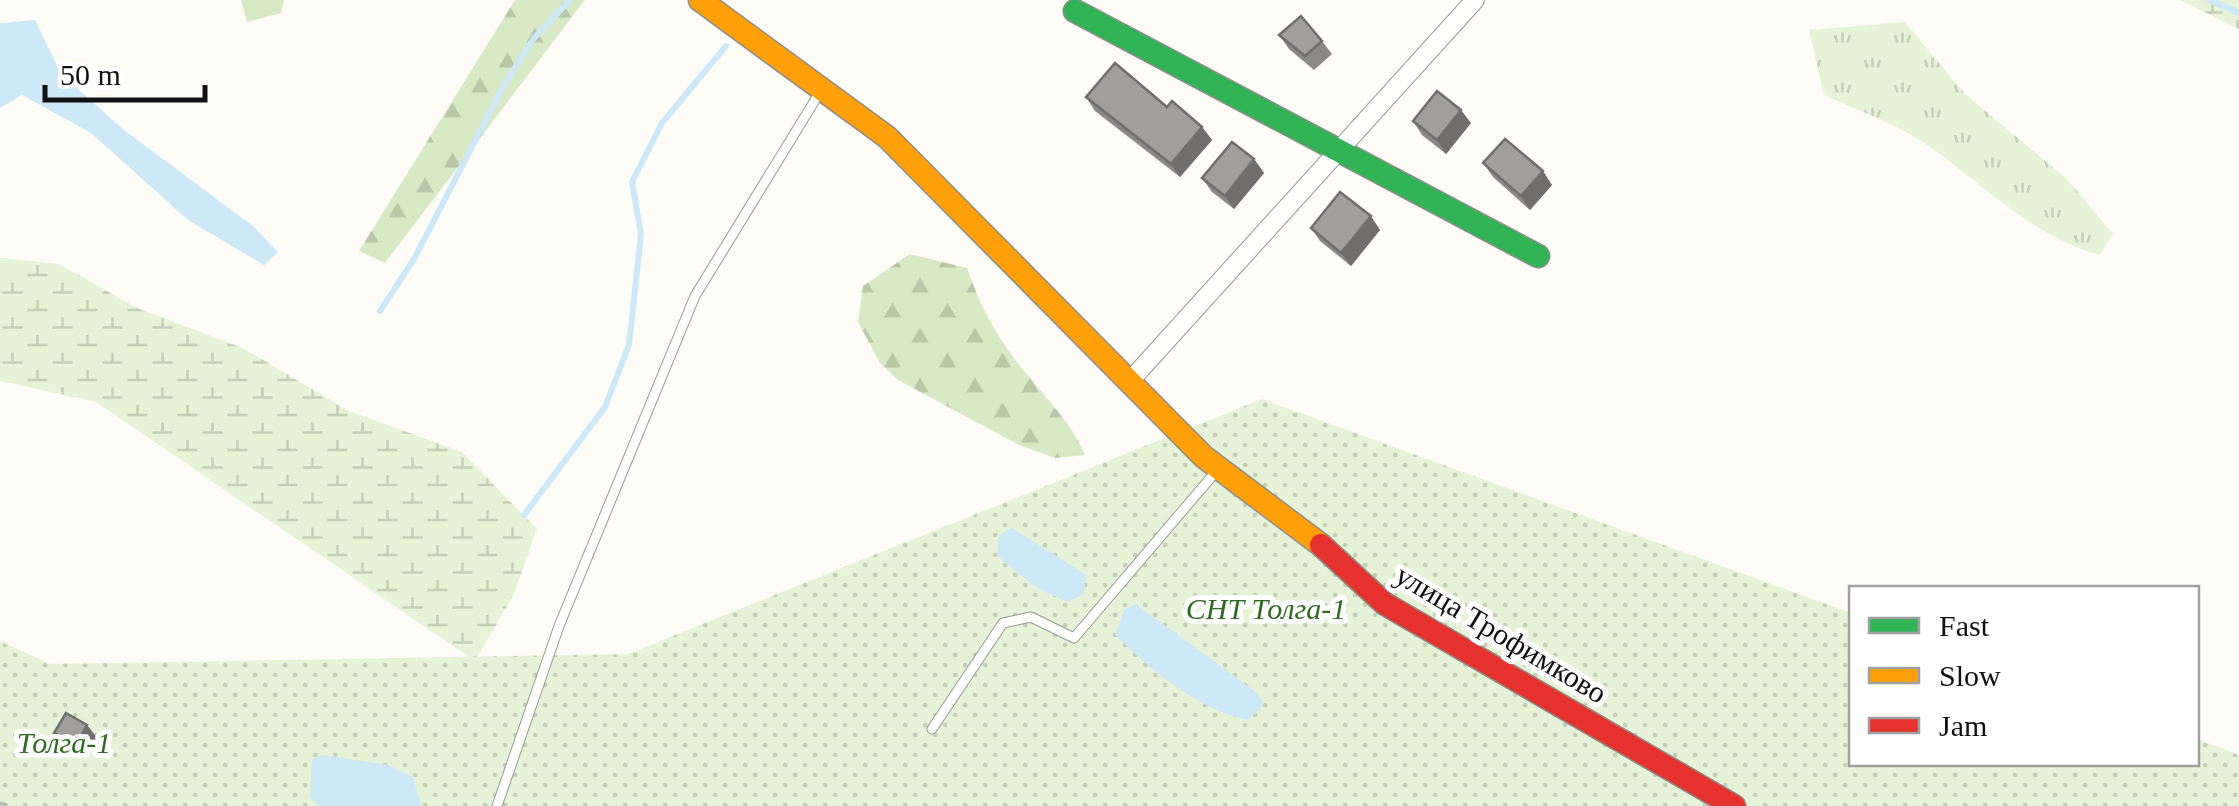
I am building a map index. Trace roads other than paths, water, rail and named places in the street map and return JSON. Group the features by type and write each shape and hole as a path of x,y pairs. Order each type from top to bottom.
{"street":[{"name":"улица Трофимково","path":"700,0 886,137 1211,463 1315,539 1384,604 1734,806"},
{"path":"1129,382 1475,0"},
{"path":"1075,11 1538,256"}],"lane":[{"path":"496,806 558,626 696,296 820,92"},
{"path":"932,729 1003,623 1031,617 1074,638 1211,463"}],"water":[{"path":"35,20 61,74 124,130 254,227 278,252 264,265 188,220 91,133 22,95 0,108 0,23"},
{"path":"1012,528 1086,575 1084,594 1068,602 1037,588 997,556 999,535"},
{"path":"1136,604 1257,693 1264,704 1248,720 1229,715 1193,698 1160,675 1115,635 1124,610"},
{"path":"323,755 388,765 413,777 421,806 319,806 310,798 312,759"}],"waterway":[{"path":"380,311 414,259 503,87 534,38 570,0"},
{"path":"2210,0 2239,13"},
{"path":"524,515 605,407 629,345 641,234 632,182 662,123 726,46"}],"park label":[{"name":"СНТ Толга-1","path":"1266,609"},
{"name":"Толга-1","path":"64,743"}]}
